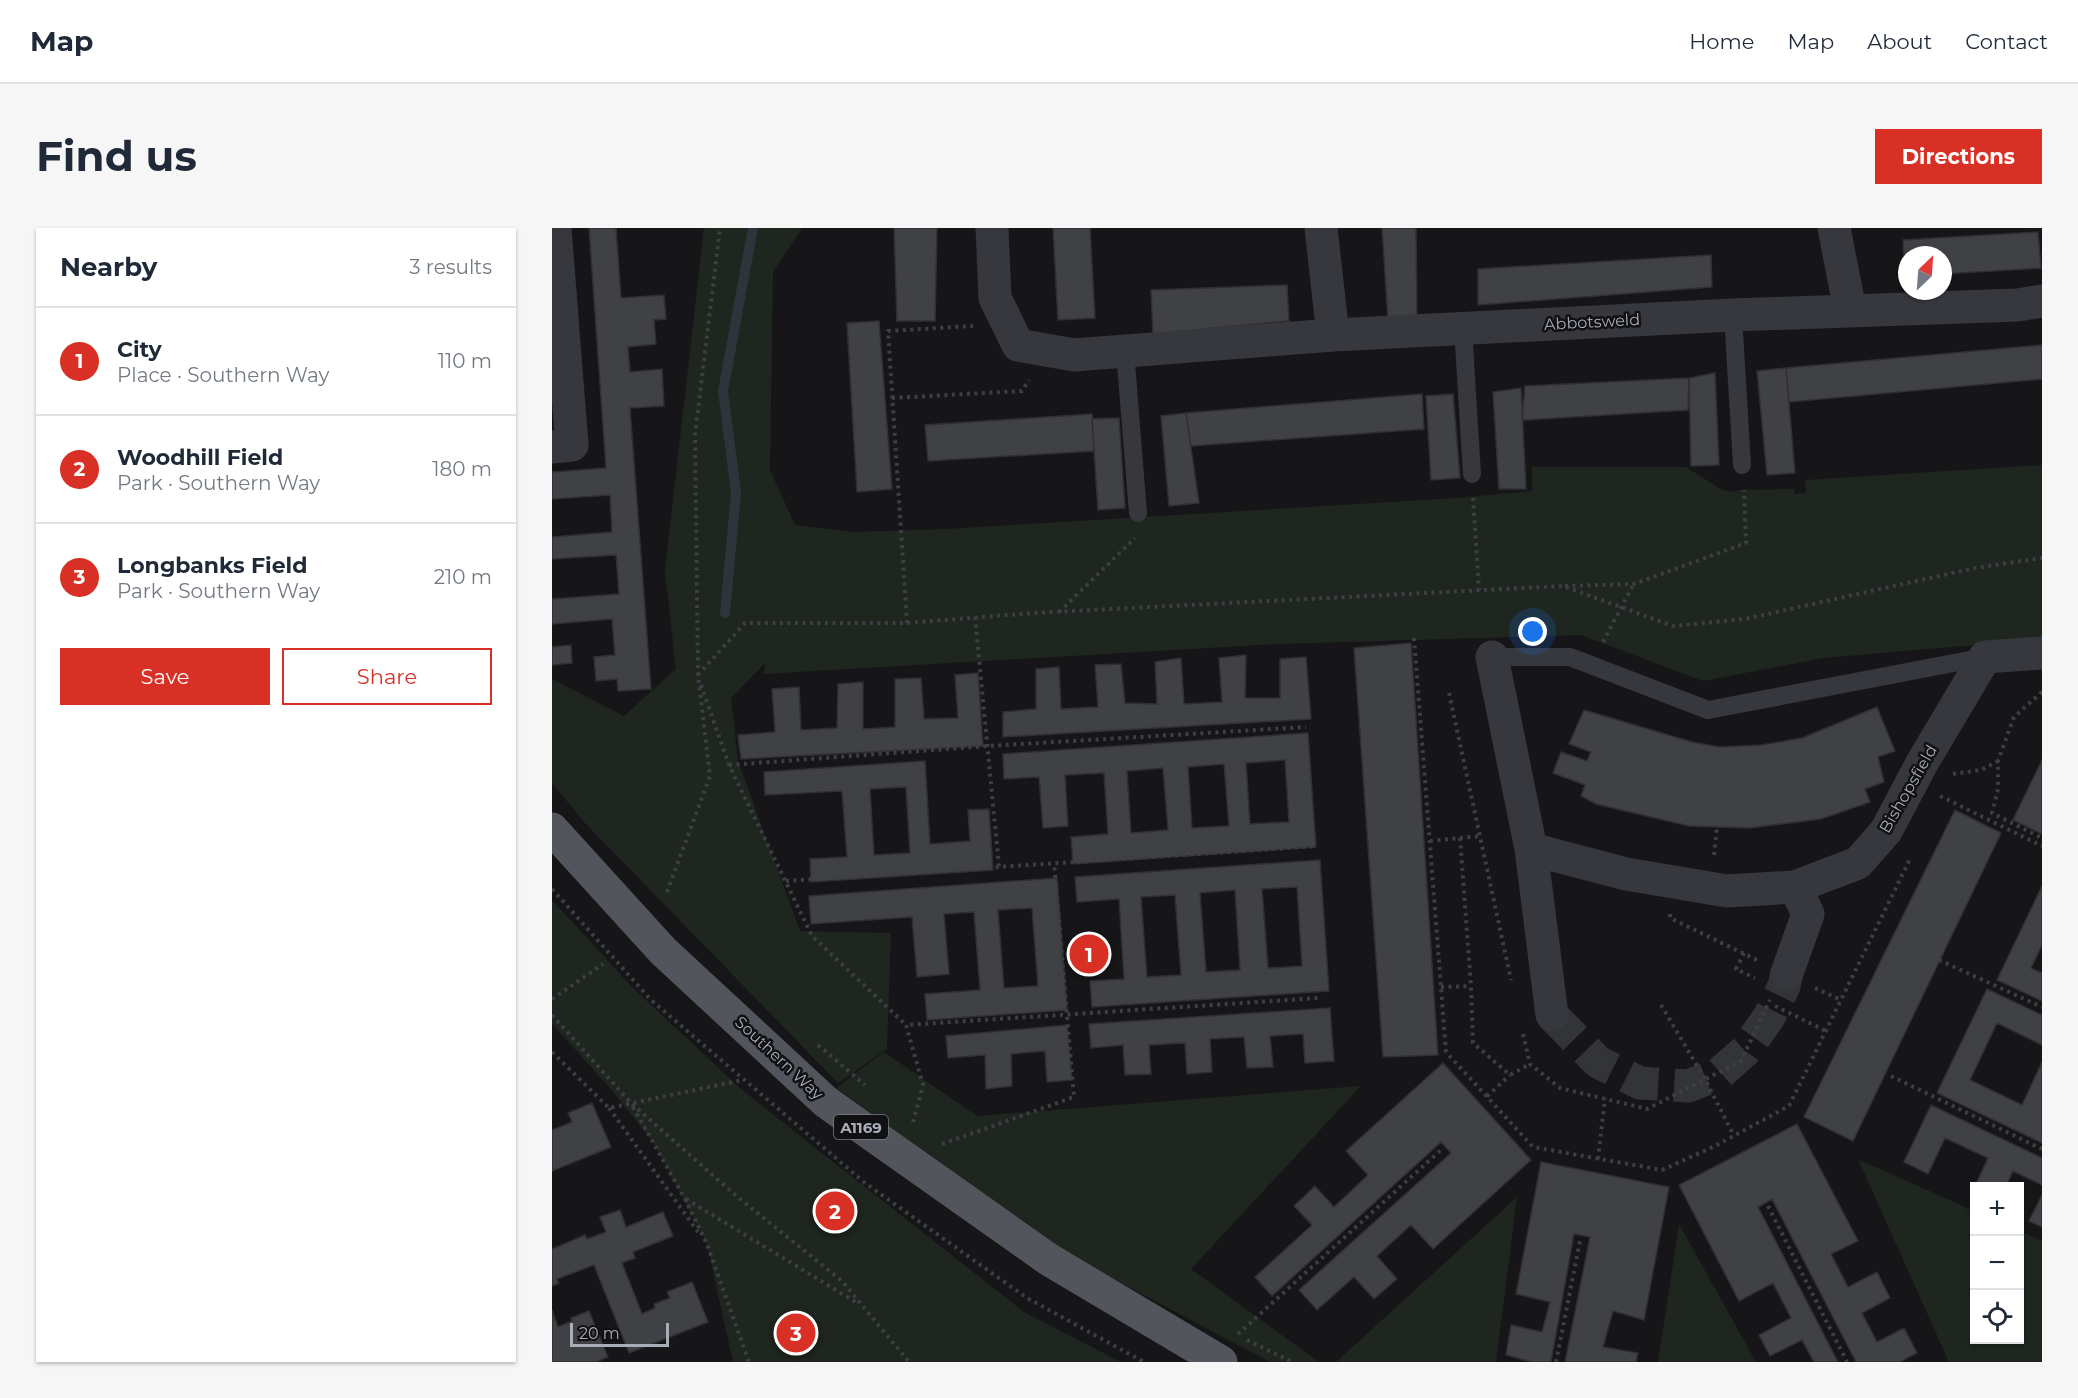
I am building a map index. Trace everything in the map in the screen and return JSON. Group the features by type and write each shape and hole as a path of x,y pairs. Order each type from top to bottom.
{"main road":[{"name":"Southern Way","path":"552,829 663,951 826,1102 1048,1259 1229,1348"}],"street":[{"path":"552,447 572,445 555,228"},
{"name":"Abbotsweld","path":"992,228 995,298 1018,345 1074,355 1333,335 1733,315 2018,305 2042,301"},
{"path":"1321,228 1333,335"},
{"path":"1834,228 1850,310"},
{"path":"1985,657 2042,652"},
{"path":"1492,657 1531,849 1552,1015"},
{"name":"Bishopsfield","path":"1531,849 1626,874 1727,891 1795,887 1858,863 1886,831 1922,763 1985,657"},
{"path":"1787,974 1808,914 1795,887"}],"lane":[{"path":"1733,315 1742,465"},
{"path":"1463,328 1472,474"},
{"path":"1125,351 1137,513"},
{"path":"1492,657 1570,657 1708,710 1985,657"}],"path":[{"path":"667,892 710,776 698,675 695,435 720,228"},
{"path":"907,623 888,332 1008,324"},
{"path":"892,398 1022,391 1049,350"},
{"path":"698,675 745,623 907,623 1059,612 1634,584 1746,543 1742,465"},
{"path":"1472,474 1479,590"},
{"path":"1059,612 1136,537 1137,513"},
{"path":"1563,586 1673,626 1745,619 1975,568 2042,558"},
{"path":"1590,664 1634,584"},
{"path":"975,617 999,867"},
{"path":"1414,638 1446,1052 1533,1148 1662,1170 1734,1136 1789,1106 1914,850"},
{"path":"698,675 729,765 812,936 906,1024 923,1085 912,1126 904,1119"},
{"path":"2042,692 2014,717 1998,761 1998,789 1992,813 2042,838"},
{"path":"729,765 988,746 1306,727"},
{"path":"1940,796 2042,846"},
{"path":"1430,841 1480,836"},
{"path":"1460,838 1473,1043 1510,1075"},
{"path":"786,881 1317,846"},
{"path":"939,1146 1074,1097 1054,863"},
{"path":"1666,881 1670,918 1841,1000"},
{"path":"1940,960 2042,1007"},
{"path":"552,999 603,964"},
{"path":"1441,987 1471,986"},
{"path":"906,1024 1319,998"},
{"path":"1769,1003 1826,1032"},
{"path":"1661,1005 1705,1079 1734,1136"},
{"path":"552,1015 631,1103 734,1194 842,1281 909,1362"},
{"path":"810,1038 870,1089"},
{"path":"552,1052 609,1108 704,1239"},
{"path":"1487,1096 1510,1075 1530,1064"},
{"path":"1891,1076 2042,1149"},
{"path":"609,1108 744,1079"},
{"path":"1598,1159 1605,1098"},
{"path":"631,1103 685,1199 707,1245 749,1362"},
{"path":"1229,1348 1442,1149"},
{"path":"685,1199 863,1307"},
{"path":"1768,1206 1847,1362"},
{"path":"1556,1362 1580,1241"}],"shaded area":[{"path":"704,228 802,228 773,272 770,470 795,525 854,532 946,529 1457,498 1532,491 1532,467 1686,467 1722,490 1735,492 1738,490 1794,489 1795,494 1806,493 1805,480 2042,465 2042,639 1823,658 1703,681 1581,635 1277,644 763,674 766,662 731,698 738,761 800,931 891,933 887,1049 838,1083 584,822 552,783 552,679 624,716 676,669 665,570"},
{"path":"552,900 631,986 742,1090 1024,1312 1121,1362 733,1362 707,1244 653,1142 610,1088 552,1024"},
{"path":"884,1052 977,1116 1361,1086 1191,1269 1319,1362 1270,1362 1065,1253 836,1088"},
{"path":"1858,1159 1970,1209 1970,1344 2024,1344 2024,1233 2042,1241 2042,1362 1949,1362"},
{"path":"1517,1197 1496,1362 1336,1362"},
{"path":"1679,1224 1756,1362 1658,1362"}],"building":[{"path":"589,228 616,228 621,298 664,295 666,319 654,320 656,344 628,347 630,372 662,369 664,406 630,408 651,689 618,691 617,679 596,681 594,657 615,655 612,619 552,624 552,599 619,594 616,555 552,559 552,537 612,532 610,495 552,499 552,472 606,468"},
{"path":"894,228 937,228 935,321 897,321"},
{"path":"1053,228 1090,228 1095,318 1058,320"},
{"path":"1382,228 1416,228 1417,320 1388,320"},
{"path":"2038,232 2041,268 1952,273 1952,246 1903,246 1903,240"},
{"path":"1711,255 1712,287 1478,305 1478,269"},
{"path":"1287,285 1289,321 1153,334 1151,290"},
{"path":"879,321 892,489 857,492 847,323"},
{"path":"2042,345 2042,379 1789,402 1786,368"},
{"path":"1786,368 1795,473 1767,475 1757,371"},
{"path":"1715,373 1719,465 1691,466 1689,378"},
{"path":"1689,378 1688,410 1522,420 1525,386"},
{"path":"1521,388 1526,489 1499,489 1493,392"},
{"path":"1422,394 1424,429 1191,446 1186,413"},
{"path":"1453,394 1460,478 1431,480 1426,396"},
{"path":"1186,413 1199,503 1169,506 1161,416"},
{"path":"1092,414 1094,451 928,461 925,425"},
{"path":"1119,418 1125,508 1098,510 1092,419"},
{"path":"1411,643 1438,1055 1383,1057 1354,648"},
{"path":"571,645 572,663 552,665 552,647"},
{"path":"1246,655 1245,698 1280,698 1280,659 1306,657 1311,719 1003,737 1003,712 1036,709 1036,669 1059,667 1061,709 1098,707 1095,665 1121,664 1125,703 1157,704 1155,662 1181,658 1184,704 1222,702 1219,658"},
{"path":"978,673 983,746 741,759 738,735 775,732 772,689 799,687 801,730 837,728 838,684 863,682 863,729 895,727 895,679 921,678 924,719 958,718 955,675"},
{"path":"1877,707 1895,751 1878,757 1884,782 1865,789 1870,802 1821,819 1749,828 1689,826 1596,804 1581,796 1585,785 1553,773 1561,752 1587,761 1591,752 1569,744 1584,710 1692,742 1720,747 1762,745 1802,738"},
{"path":"1308,733 1316,847 1073,864 1071,837 1108,834 1104,773 1065,775 1068,826 1043,828 1039,777 1004,779 1003,754","holes":["1285,760 1289,822 1250,824 1246,763","1224,764 1229,826 1192,828 1188,767","1163,768 1168,830 1131,833 1127,771"]},
{"path":"2042,760 2042,834 2013,820"},
{"path":"925,761 930,844 970,841 968,810 989,809 993,870 811,882 810,859 847,857 842,791 765,795 764,772","holes":["906,787 910,853 874,855 870,789"]},
{"path":"1955,810 2001,833 1853,1141 1804,1117"},
{"path":"1320,860 1329,991 1092,1007 1090,981 1124,979 1119,899 1077,902 1075,877","holes":["1297,887 1302,966 1268,968 1262,889","1235,890 1240,970 1206,972 1200,893","1175,895 1181,975 1147,977 1141,897"]},
{"path":"1057,878 1067,1010 927,1020 925,994 980,990 974,912 944,914 949,974 917,977 912,917 811,924 809,896","holes":["1032,908 1038,986 1004,988 998,910"]},
{"path":"2042,886 2042,945 2031,968 2042,973 2042,1001 1997,980"},
{"path":"1987,989 2042,1015 2042,1045 1997,1023 1970,1080 2022,1105 2042,1062 2042,1143 1937,1093"},
{"path":"1330,1008 1334,1061 1305,1063 1303,1034 1270,1036 1273,1067 1247,1068 1244,1037 1210,1039 1212,1072 1187,1074 1185,1043 1149,1045 1151,1074 1125,1075 1123,1045 1091,1048 1089,1024"},
{"path":"1067,1025 1072,1080 1047,1082 1045,1051 1011,1054 1012,1086 986,1089 985,1055 948,1058 946,1036"},
{"path":"1443,1063 1531,1160 1433,1249 1411,1225 1377,1256 1397,1279 1374,1299 1354,1277 1317,1310 1299,1290 1451,1153 1441,1142 1272,1296 1255,1277 1312,1225 1294,1206 1315,1186 1334,1207 1368,1175 1346,1151"},
{"path":"592,1103 611,1147 552,1171 552,1130 572,1122 568,1113"},
{"path":"1931,1105 2042,1158 2042,1185 2013,1171 2008,1182 1977,1182 1988,1158 1945,1138 1928,1174 1904,1162"},
{"path":"1797,1124 1858,1241 1831,1254 1848,1287 1877,1272 1890,1298 1862,1313 1877,1342 1904,1328 1917,1353 1900,1362 1856,1362 1772,1199 1758,1207 1838,1362 1814,1362 1802,1340 1770,1356 1759,1335 1791,1318 1773,1283 1739,1301 1679,1185"},
{"path":"1541,1162 1669,1187 1644,1320 1613,1311 1603,1347 1638,1353 1636,1362 1565,1362 1590,1237 1574,1234 1551,1362 1532,1362 1506,1355 1511,1325 1542,1332 1550,1302 1516,1294"},
{"path":"2042,1195 2042,1227 2029,1221"},
{"path":"620,1210 626,1227 663,1212 673,1236 633,1252 635,1258 622,1263 642,1314 655,1308 654,1304 670,1298 667,1292 692,1282 708,1322 629,1353 594,1265 557,1279 559,1283 552,1286 552,1249 585,1235 587,1239 606,1232 600,1217"},
{"path":"552,1310 558,1327 572,1321 571,1318 589,1311 608,1357 596,1362 552,1362"}],"waterway":[{"path":"725,613 736,493 723,391 753,228"}],"tunnel":[{"path":"1552,1015 1598,1062 1640,1083 1688,1086 1719,1074 1745,1051 1769,1017 1784,986 1787,973"}],"place":[{"name":"City","path":"1089,954"},
{"name":"Woodhill Field","path":"835,1211"},
{"name":"Longbanks Field","path":"796,1333"}]}
